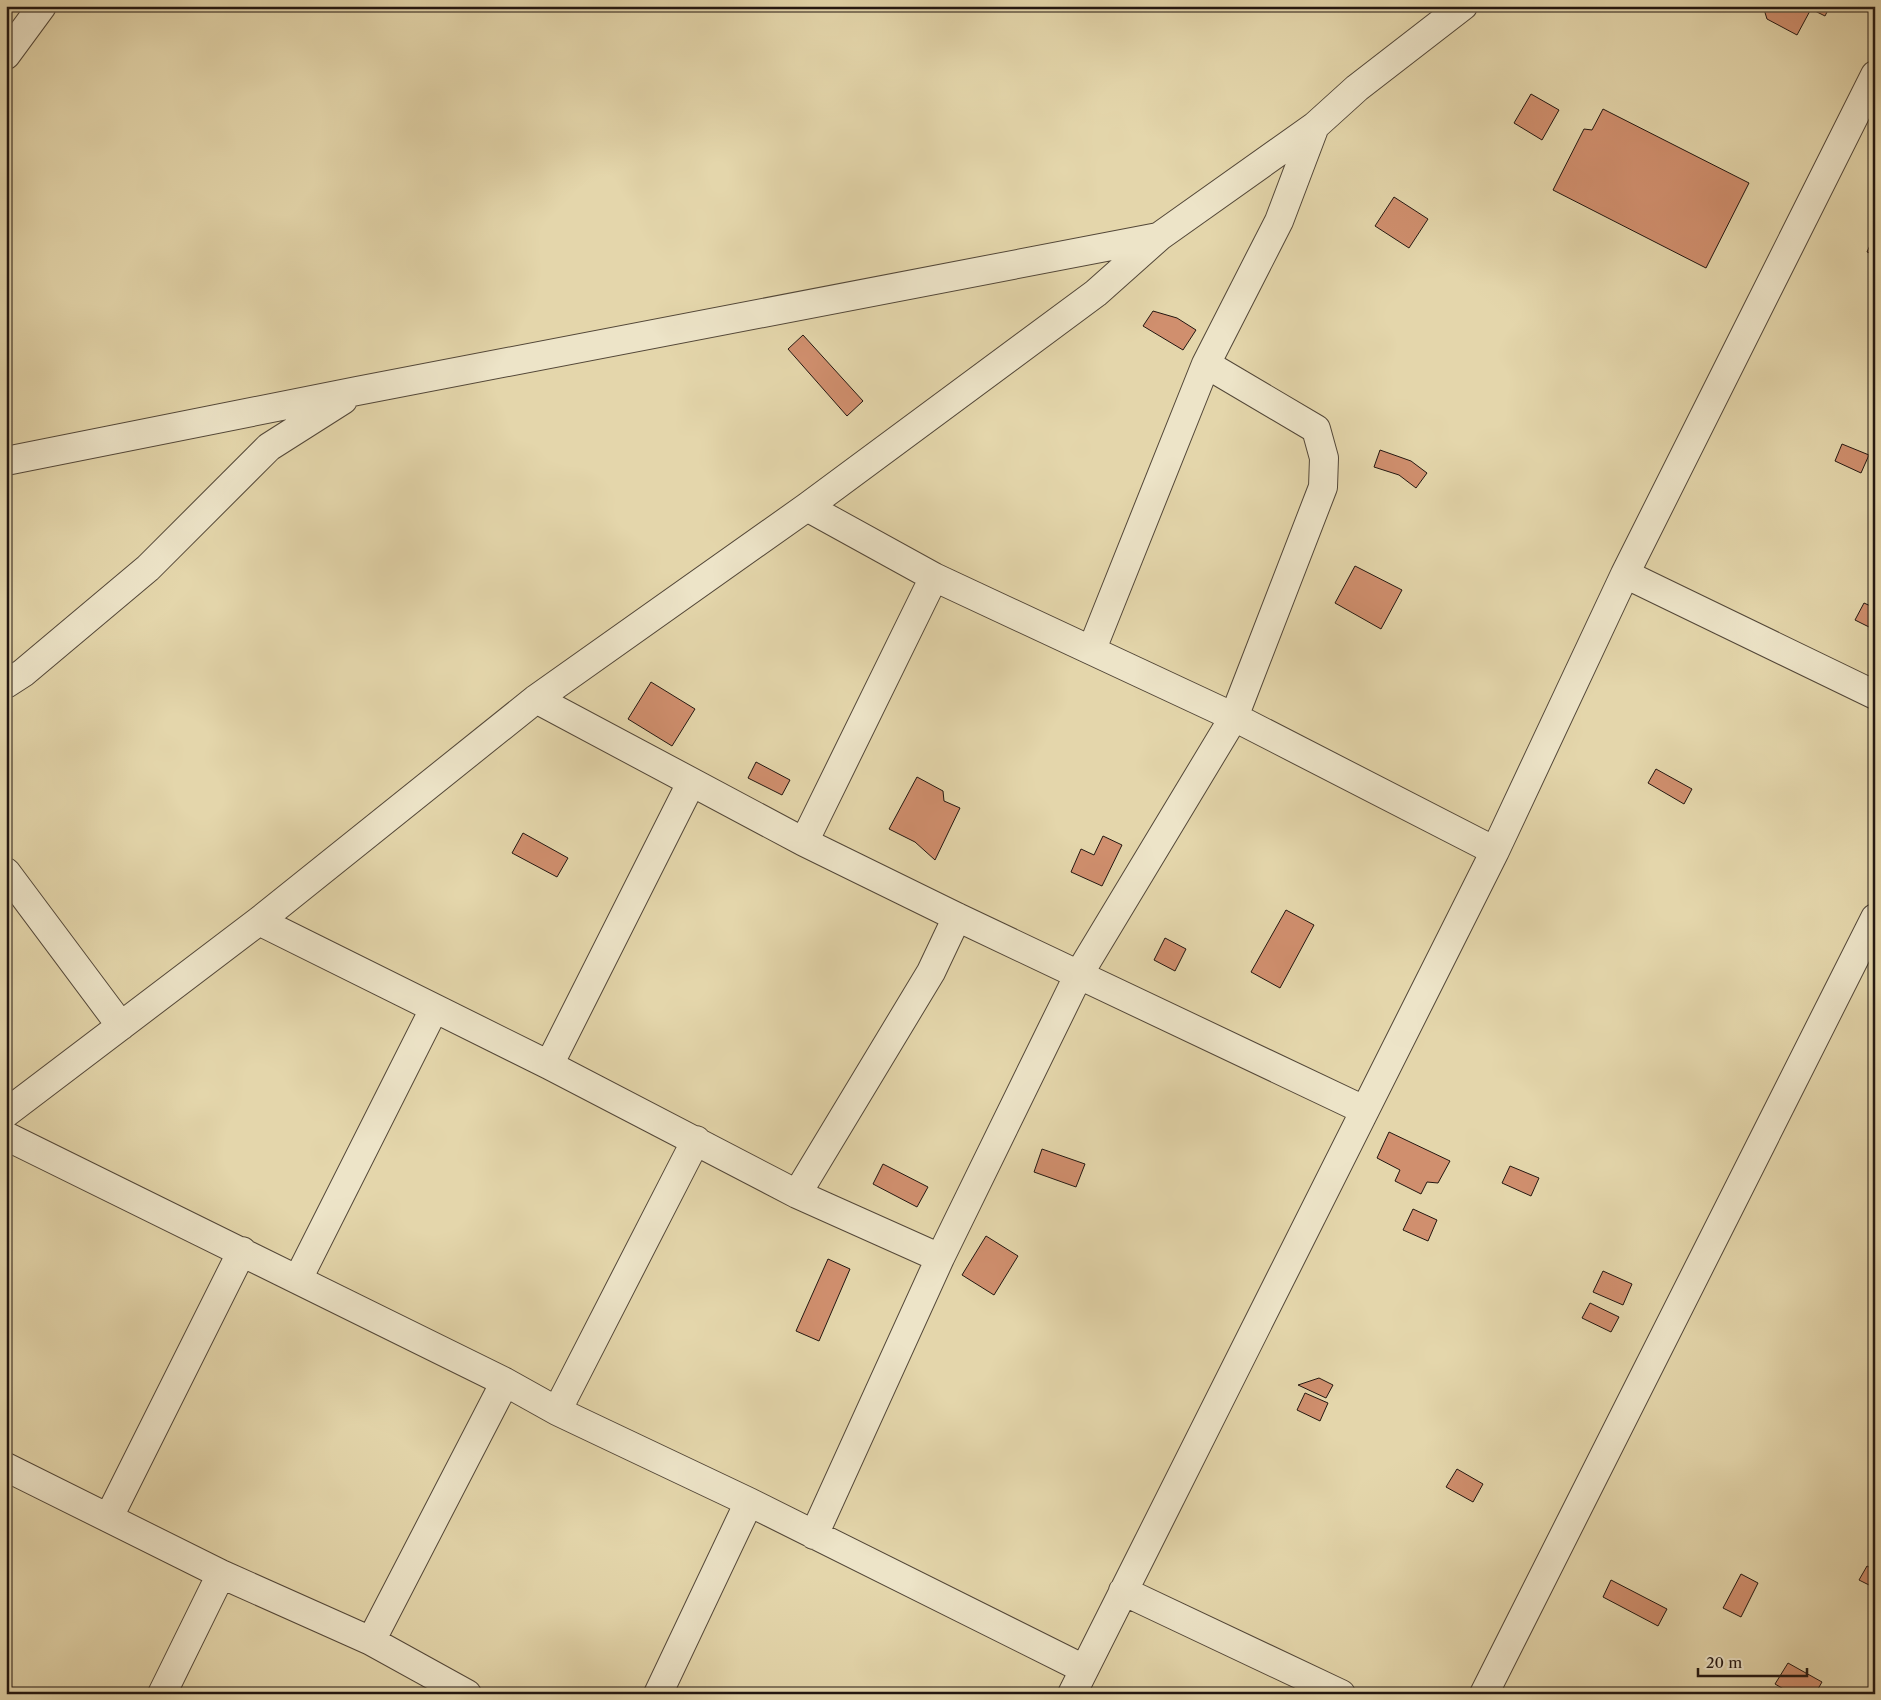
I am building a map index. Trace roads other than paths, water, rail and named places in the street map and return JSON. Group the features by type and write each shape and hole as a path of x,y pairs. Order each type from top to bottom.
{"street":[{"path":"6,55 42,6"},
{"path":"6,1113 259,921 536,699 807,507 1096,293 1160,236 1316,126 1356,88 1463,6"},
{"path":"1072,1694 1495,851 1625,574 1875,75"},
{"path":"1092,650 1206,364 1279,221 1316,126"},
{"path":"6,461 357,391 1160,236"},
{"path":"814,1535 940,1258 1080,974 1234,717 1323,487 1324,458 1316,429 1206,364"},
{"path":"6,684 148,568 269,447 357,391"},
{"path":"807,507 934,577 1234,717 1495,851"},
{"path":"1625,574 1875,695"},
{"path":"804,842 934,577"},
{"path":"536,699 804,842 957,917 1364,1110"},
{"path":"549,1065 691,783"},
{"path":"6,872 121,1026"},
{"path":"797,1194 931,972 957,917"},
{"path":"1484,1694 1875,918"},
{"path":"259,921 549,1065 797,1194 940,1258"},
{"path":"298,1280 434,1009"},
{"path":"6,1136 505,1382 557,1411 749,1502 1084,1669"},
{"path":"557,1411 696,1140"},
{"path":"109,1517 242,1252"},
{"path":"371,1641 505,1382"},
{"path":"6,1467 221,1574 371,1641 467,1694"},
{"path":"658,1694 749,1502"},
{"path":"162,1694 221,1574"},
{"path":"1123,1591 1340,1694"}]}
